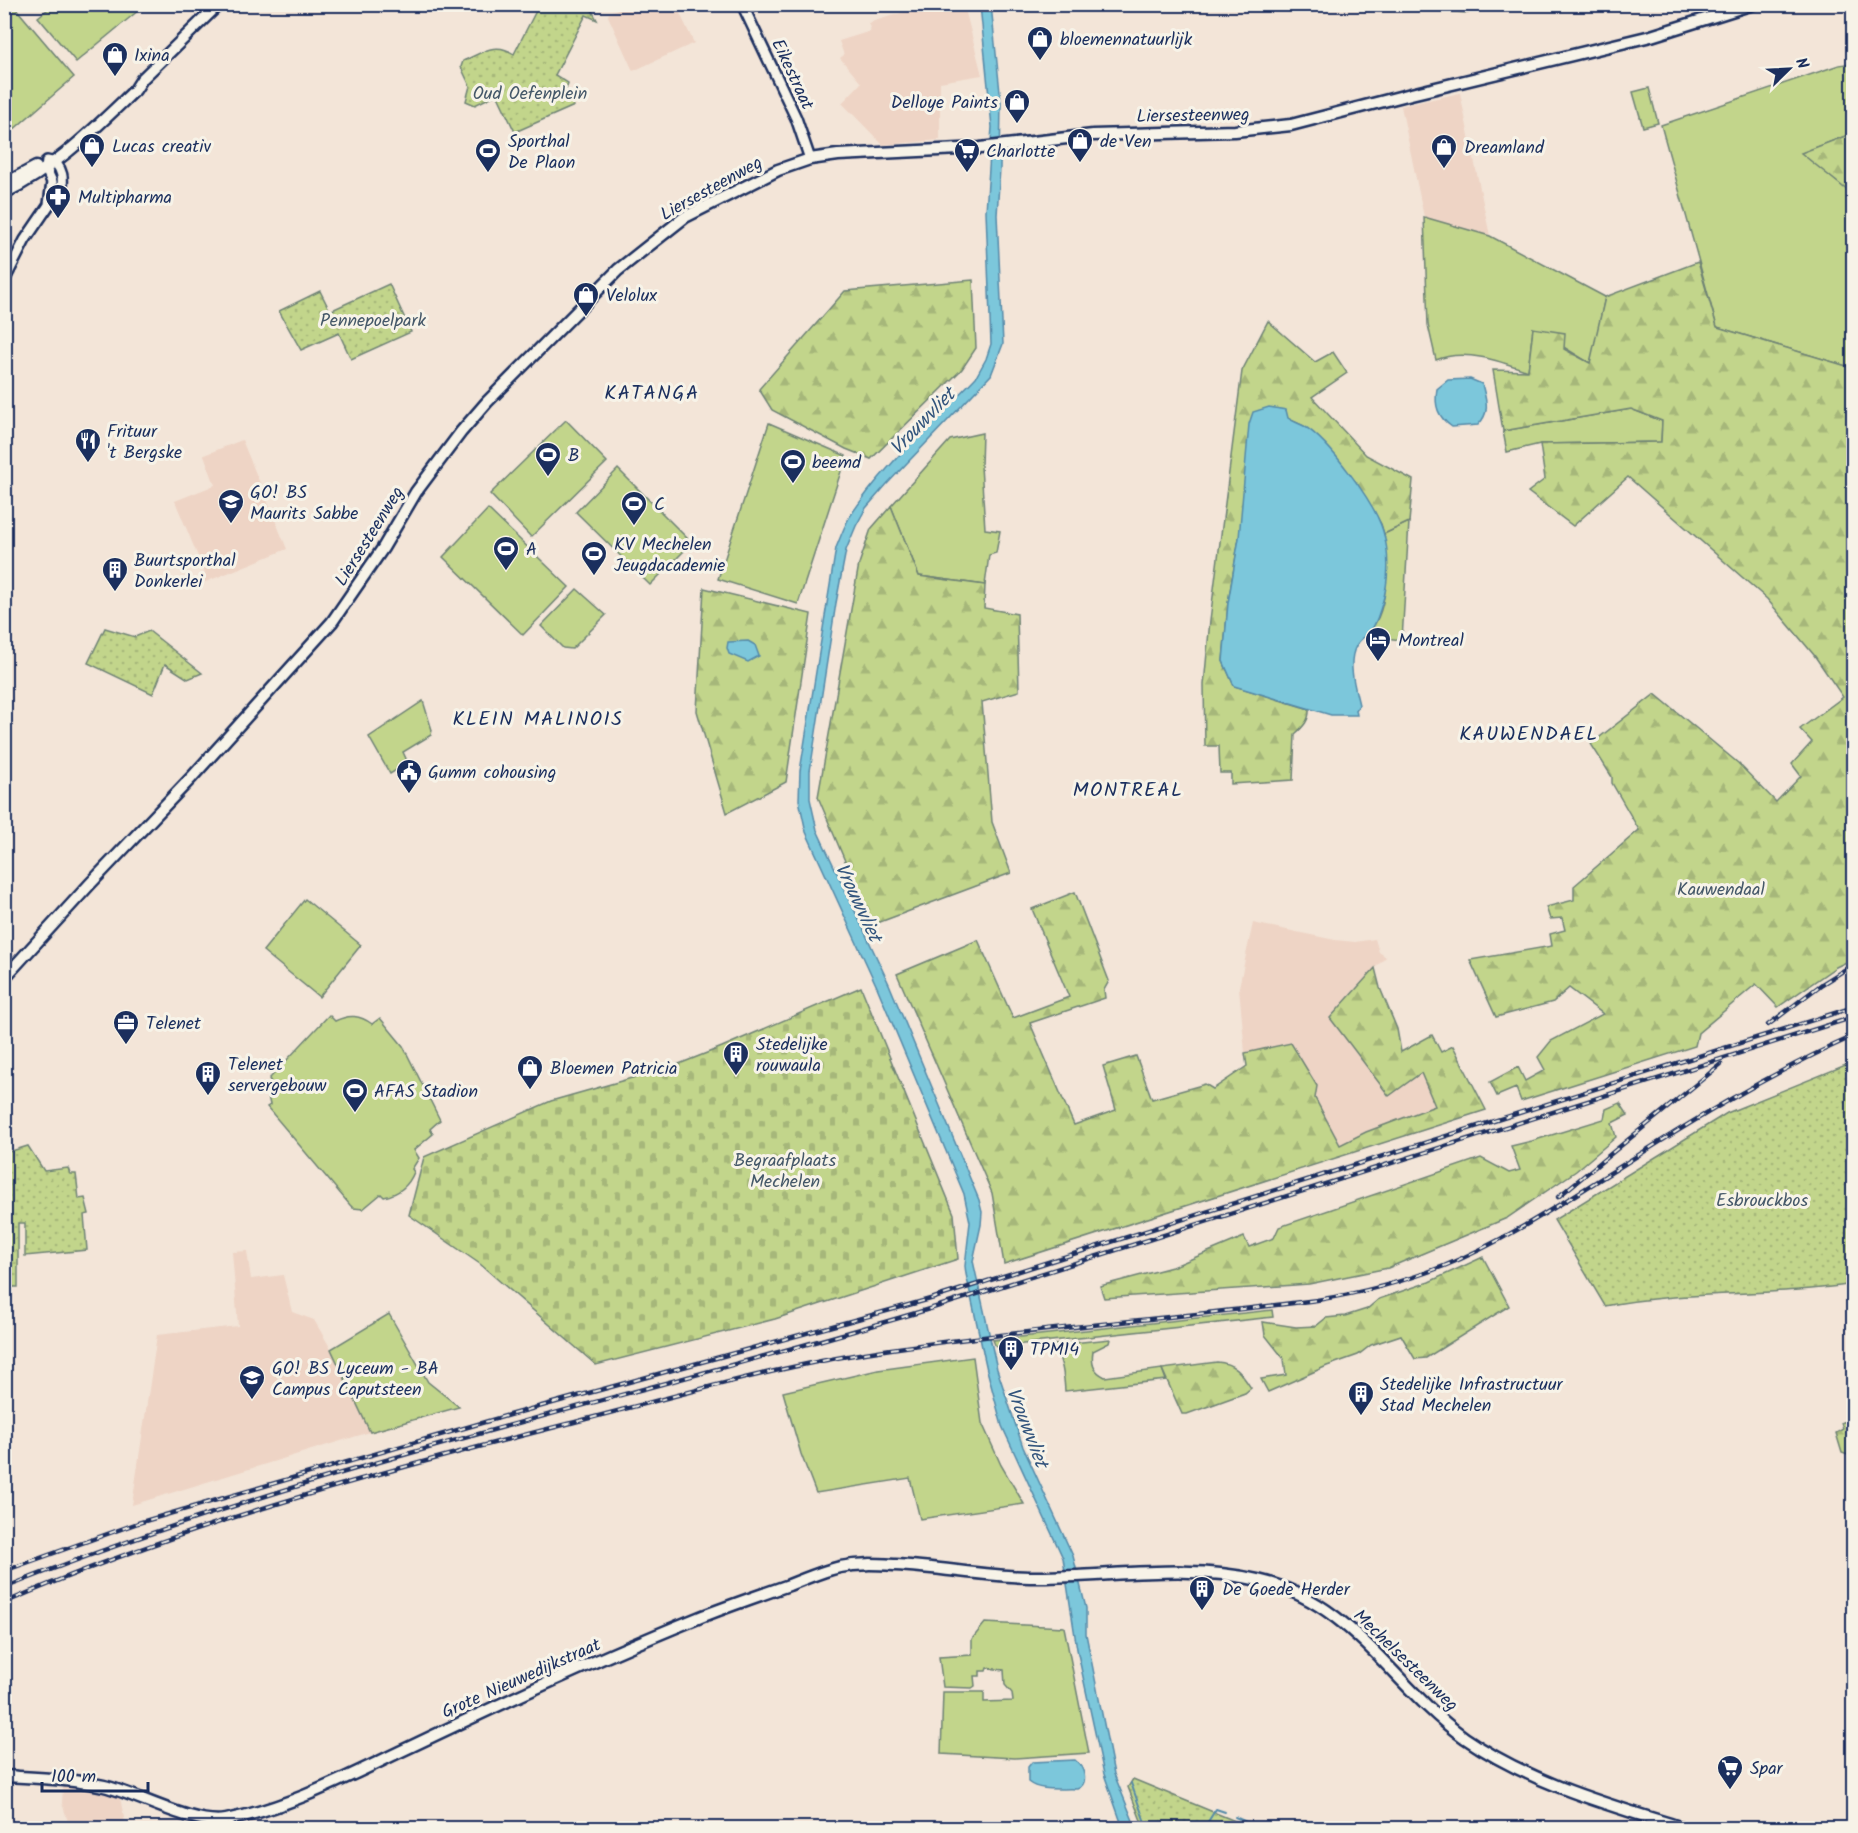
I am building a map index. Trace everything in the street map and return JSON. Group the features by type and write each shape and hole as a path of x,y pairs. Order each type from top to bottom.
{"main road":[{"path":"4,193 49,164 130,85 142,80 219,4"},
{"name":"Liersesteenweg","path":"4,978 192,777 332,622 354,593 416,492 460,432 511,376 618,270 685,217 778,170 810,159 985,147 1093,135 1235,131 1291,125 1651,36 1754,4"},
{"path":"4,184 49,164"},
{"name":"Grote Nieuwedijkstraat","path":"4,1776 97,1784 124,1791 199,1818 220,1821 276,1806 324,1787 546,1682 717,1611 836,1568 859,1564 903,1565 1035,1578 1057,1577"},
{"name":"Mechelsesteenweg","path":"1057,1577 1211,1572 1280,1586 1305,1597 1336,1616 1367,1643 1427,1706 1465,1737 1502,1761 1562,1787 1683,1828"}],"street":[{"name":"Eikestraat","path":"742,4 796,118 810,159"},
{"path":"4,281 25,240 49,204 52,182 49,164"}],"shaded area":[{"path":"626,5 676,5 694,43 633,71 608,16 609,13"},
{"path":"927,5 964,5 982,75 940,82 940,140 883,145 842,103 861,83 840,58 844,55 839,41 871,31 868,23"},
{"path":"1460,93 1490,236 1424,217 1401,106"},
{"name":"GO! BS Maurits Sabbe","path":"242,440 287,549 203,583 201,579 206,576 175,501 215,485 204,455"},
{"path":"1253,923 1335,940 1355,942 1375,939 1379,952 1386,957 1375,968 1388,1096 1421,1072 1435,1106 1366,1132 1340,1145 1315,1098 1291,1043 1245,1053 1239,987"},
{"name":"GO! BS Lyceum - BA Campus Caputsteen","path":"247,1251 251,1279 283,1275 292,1312 314,1320 331,1349 370,1432 132,1505 157,1335 238,1326 232,1252"},
{"path":"63,1787 86,1787 118,1796 126,1827 70,1828 62,1803"}],"green space":[{"path":"5,4 13,5 74,77 5,137"},
{"path":"53,5 145,5 76,62 38,17"},
{"name":"Oud Oefenplein","path":"539,5 589,5 597,20 586,15 555,75 568,83 566,89 574,106 515,132 497,94 475,105 466,101 470,86 461,67 463,61 495,48 501,48 514,54"},
{"path":"1350,5 1471,5 1468,13"},
{"path":"1853,63 1853,133 1802,153 1853,195 1853,368 1717,327 1661,125 1839,65"},
{"path":"1649,88 1658,123 1643,127 1633,92"},
{"path":"1853,133 1853,195 1801,153"},
{"path":"1424,217 1490,236 1605,297 1591,364 1533,328 1528,371 1482,357 1458,355 1436,360 1428,325"},
{"name":"Kauwendaal","path":"1698,262 1717,327 1853,368 1853,959 1836,967 1778,1007 1756,984 1698,1033 1695,1046 1521,1101 1516,1088 1497,1096 1490,1082 1518,1067 1525,1081 1545,1070 1538,1057 1551,1041 1603,1014 1569,988 1553,1002 1496,1017 1470,960 1552,946 1550,934 1565,930 1562,918 1550,919 1546,907 1574,900 1574,886 1639,830 1612,783 1612,777 1591,744 1655,694 1738,763 1776,802 1801,776 1792,764 1812,742 1800,729 1843,697 1814,655 1767,599 1628,477 1573,526 1528,492 1545,479 1540,444 1661,442 1662,421 1631,409 1503,431 1493,370 1528,371 1533,328 1565,333 1564,349 1590,363 1605,297"},
{"path":"973,280 976,348 962,369 871,459 846,449 772,410 759,389 845,291"},
{"name":"Pennepoelpark","path":"389,284 411,332 351,359 339,333 301,350 279,311 320,291 330,311"},
{"path":"1268,321 1315,362 1333,352 1347,373 1312,397 1366,455 1413,480 1409,522 1384,534 1381,524 1356,482 1304,426 1287,418 1239,538 1228,603 1223,661 1234,686 1309,709 1309,713 1301,729 1295,734 1293,780 1231,784 1231,773 1220,773 1219,746 1205,746 1204,685 1210,620 1242,371"},
{"path":"1631,409 1662,421 1661,442 1540,444 1507,452 1503,431"},
{"name":"B","path":"566,420 607,462 531,537 490,494"},
{"name":"beemd","path":"769,423 846,456 798,604 718,579"},
{"path":"982,433 981,466 985,529 1000,531 996,553 989,555 985,585 919,576 891,506 950,440"},
{"name":"C","path":"618,469 692,543 650,585 576,512"},
{"path":"891,506 919,576 985,585 984,608 1017,614 1019,691 982,702 992,822 1011,873 872,925 818,797 859,564 871,529"},
{"name":"A","path":"488,509 569,587 523,635 443,557"},
{"path":"1409,522 1402,640 1365,636 1373,627 1383,602 1386,573 1384,534"},
{"path":"704,588 811,614 786,782 727,813 697,711"},
{"path":"577,589 606,615 572,649 563,648 541,626"},
{"path":"105,628 135,637 149,631 202,673 188,679 165,664 153,694 88,663"},
{"path":"423,701 432,730 431,735 403,752 408,763 390,774 369,737"},
{"path":"1075,892 1109,981 1104,990 1105,998 1030,1023 1074,1125 1116,1110 1103,1066 1136,1056 1152,1099 1205,1084 1213,1089 1247,1066 1245,1053 1291,1043 1317,1086 1315,1098 1340,1145 1366,1132 1435,1106 1421,1073 1389,1096 1330,1018 1375,968 1380,988 1397,1029 1401,1052 1432,1035 1441,1052 1453,1046 1486,1110 1004,1264 992,1193 897,974 978,940 1013,1018 1069,997 1032,909"},
{"path":"305,899 361,945 319,997 263,951"},
{"name":"Begraafplaats Mechelen","path":"861,987 954,1214 958,1259 775,1319 596,1365 480,1264 409,1215 424,1157 551,1101 674,1066"},
{"name":"AFAS Stadion","path":"329,1015 335,1021 354,1016 372,1024 380,1018 403,1046 440,1120 430,1129 433,1134 414,1150 419,1158 412,1169 414,1172 412,1177 406,1185 389,1196 384,1197 381,1194 363,1209 353,1208 350,1205 267,1107 270,1105 267,1091 271,1082 269,1079"},
{"name":"Esbrouckbos","path":"1853,1062 1853,1284 1791,1291 1698,1295 1605,1306 1554,1220 1727,1113"},
{"path":"1620,1103 1628,1115 1612,1123 1616,1137 1576,1171 1507,1218 1388,1268 1309,1284 1104,1298 1100,1286 1172,1267 1244,1237 1249,1247 1274,1238 1279,1227 1481,1158 1509,1173 1520,1170 1511,1146 1604,1119 1606,1109"},
{"path":"28,1146 44,1171 68,1168 70,1174 76,1174 79,1199 85,1198 89,1214 84,1215 87,1250 25,1256 25,1223 18,1223 18,1287 5,1287 5,1153"},
{"path":"1483,1257 1509,1306 1426,1358 1415,1359 1401,1335 1371,1345 1358,1355 1268,1392 1261,1379 1286,1375 1284,1359 1265,1335 1263,1322 1296,1327 1316,1326 1326,1318 1345,1316 1367,1309 1379,1299 1429,1282"},
{"path":"1272,1310 1273,1317 996,1347 993,1340"},
{"path":"389,1314 428,1382 459,1407 370,1432 331,1349"},
{"path":"1110,1339 1109,1343 1093,1351 1094,1367 1101,1375 1105,1377 1162,1369 1166,1380 1065,1391 1062,1367 1054,1345"},
{"path":"973,1357 982,1423 1001,1465 1024,1504 920,1519 910,1478 816,1493 801,1454 783,1392 878,1370"},
{"path":"1217,1362 1233,1367 1251,1388 1245,1393 1182,1414 1162,1369"},
{"path":"1854,1418 1853,1457 1842,1453 1836,1433 1843,1429 1841,1423"},
{"path":"985,1623 1064,1627 1089,1753 1015,1758 941,1754 943,1692 984,1692 984,1702 1013,1701 1012,1693 1005,1685 1004,1670 987,1668 986,1671 980,1671 980,1676 974,1676 975,1686 972,1688 943,1687 939,1657 972,1655 972,1639"},
{"path":"1133,1779 1252,1828 1144,1828 1128,1787"}],"water":[{"path":"980,5 991,5 1001,102 997,215 1003,344 991,375 887,484 866,508 856,526 846,550 836,603 810,771 810,799 817,830 889,984 979,1200 982,1212 981,1225 973,1261 997,1369 1023,1447 1073,1556 1086,1608 1086,1634 1114,1774 1136,1828 1123,1828 1104,1774 1077,1649 1063,1558 1002,1426 966,1274 970,1222 964,1194 877,987 806,832 799,800 800,771 836,548 842,533 849,518 877,481 976,377 991,344 986,211 992,127"},
{"path":"1470,379 1482,384 1485,395 1485,415 1478,425 1452,427 1438,411 1437,389 1448,380"},
{"path":"1269,407 1286,410 1288,418 1314,434 1338,458 1371,505 1383,531 1388,558 1384,595 1375,623 1369,633 1357,644 1352,660 1359,705 1356,710 1357,715 1331,715 1234,686 1223,661 1228,603 1239,538 1249,424 1253,412"},
{"path":"748,641 755,645 759,656 748,662 729,654 728,642"},
{"path":"1075,1760 1084,1775 1081,1787 1077,1789 1045,1788 1028,1782 1028,1767 1032,1762"}],"waterway":[{"path":"1131,1783 1147,1828"},
{"path":"1204,1828 1216,1809 1225,1812"},
{"path":"1235,1817 1260,1828"}],"railway":[{"path":"1768,1025 1822,984 1854,964"},
{"path":"4,1571 138,1523 509,1415 934,1298 1854,1007"},
{"path":"4,1588 118,1545 233,1506 350,1470 936,1307 1854,1017"},
{"path":"4,1603 142,1549 282,1502 424,1462 761,1374 839,1358 933,1343 1317,1300 1397,1282 1444,1266 1510,1234 1732,1098 1854,1036"},
{"path":"1558,1197 1721,1064"}],"place":[{"name":"bloemennatuurlijk","path":"1040,62"},
{"name":"Ixina","path":"115,78"},
{"name":"Delloye Paints","path":"1017,125"},
{"name":"de Ven","path":"1080,164"},
{"name":"Lucas creativ","path":"92,169"},
{"name":"Dreamland","path":"1444,170"},
{"name":"Sporthal De Plaon","path":"488,174"},
{"name":"Charlotte","path":"967,174"},
{"name":"Multipharma","path":"58,220"},
{"name":"Velolux","path":"586,318"},
{"name":"Frituur 't Bergske","path":"88,464"},
{"name":"B","path":"548,478"},
{"name":"beemd","path":"793,485"},
{"name":"GO! BS Maurits Sabbe","path":"231,525"},
{"name":"C","path":"634,527"},
{"name":"A","path":"506,572"},
{"name":"KV Mechelen Jeugdacademie","path":"594,577"},
{"name":"Buurtsporthal Donkerlei","path":"115,593"},
{"name":"Montreal","path":"1378,663"},
{"name":"Gumm cohousing","path":"409,795"},
{"name":"Telenet","path":"126,1046"},
{"name":"Stedelijke rouwaula","path":"736,1077"},
{"name":"Bloemen Patricia","path":"530,1091"},
{"name":"Telenet servergebouw","path":"208,1097"},
{"name":"AFAS Stadion","path":"355,1114"},
{"name":"TPM14","path":"1011,1372"},
{"name":"GO! BS Lyceum - BA Campus Caputsteen","path":"252,1401"},
{"name":"Stedelijke Infrastructuur Stad Mechelen","path":"1361,1417"},
{"name":"De Goede Herder","path":"1202,1612"},
{"name":"Spar","path":"1730,1791"}],"district":[{"name":"KATANGA","path":"652,392"},
{"name":"KLEIN MALINOIS","path":"538,718"},
{"name":"KAUWENDAEL","path":"1529,733"},
{"name":"MONTREAL","path":"1128,789"}],"water label":[{"name":"Vrouwvliet","path":"922,421"},
{"name":"Vrouwvliet","path":"859,902"},
{"name":"Vrouwvliet","path":"1028,1427"}]}
